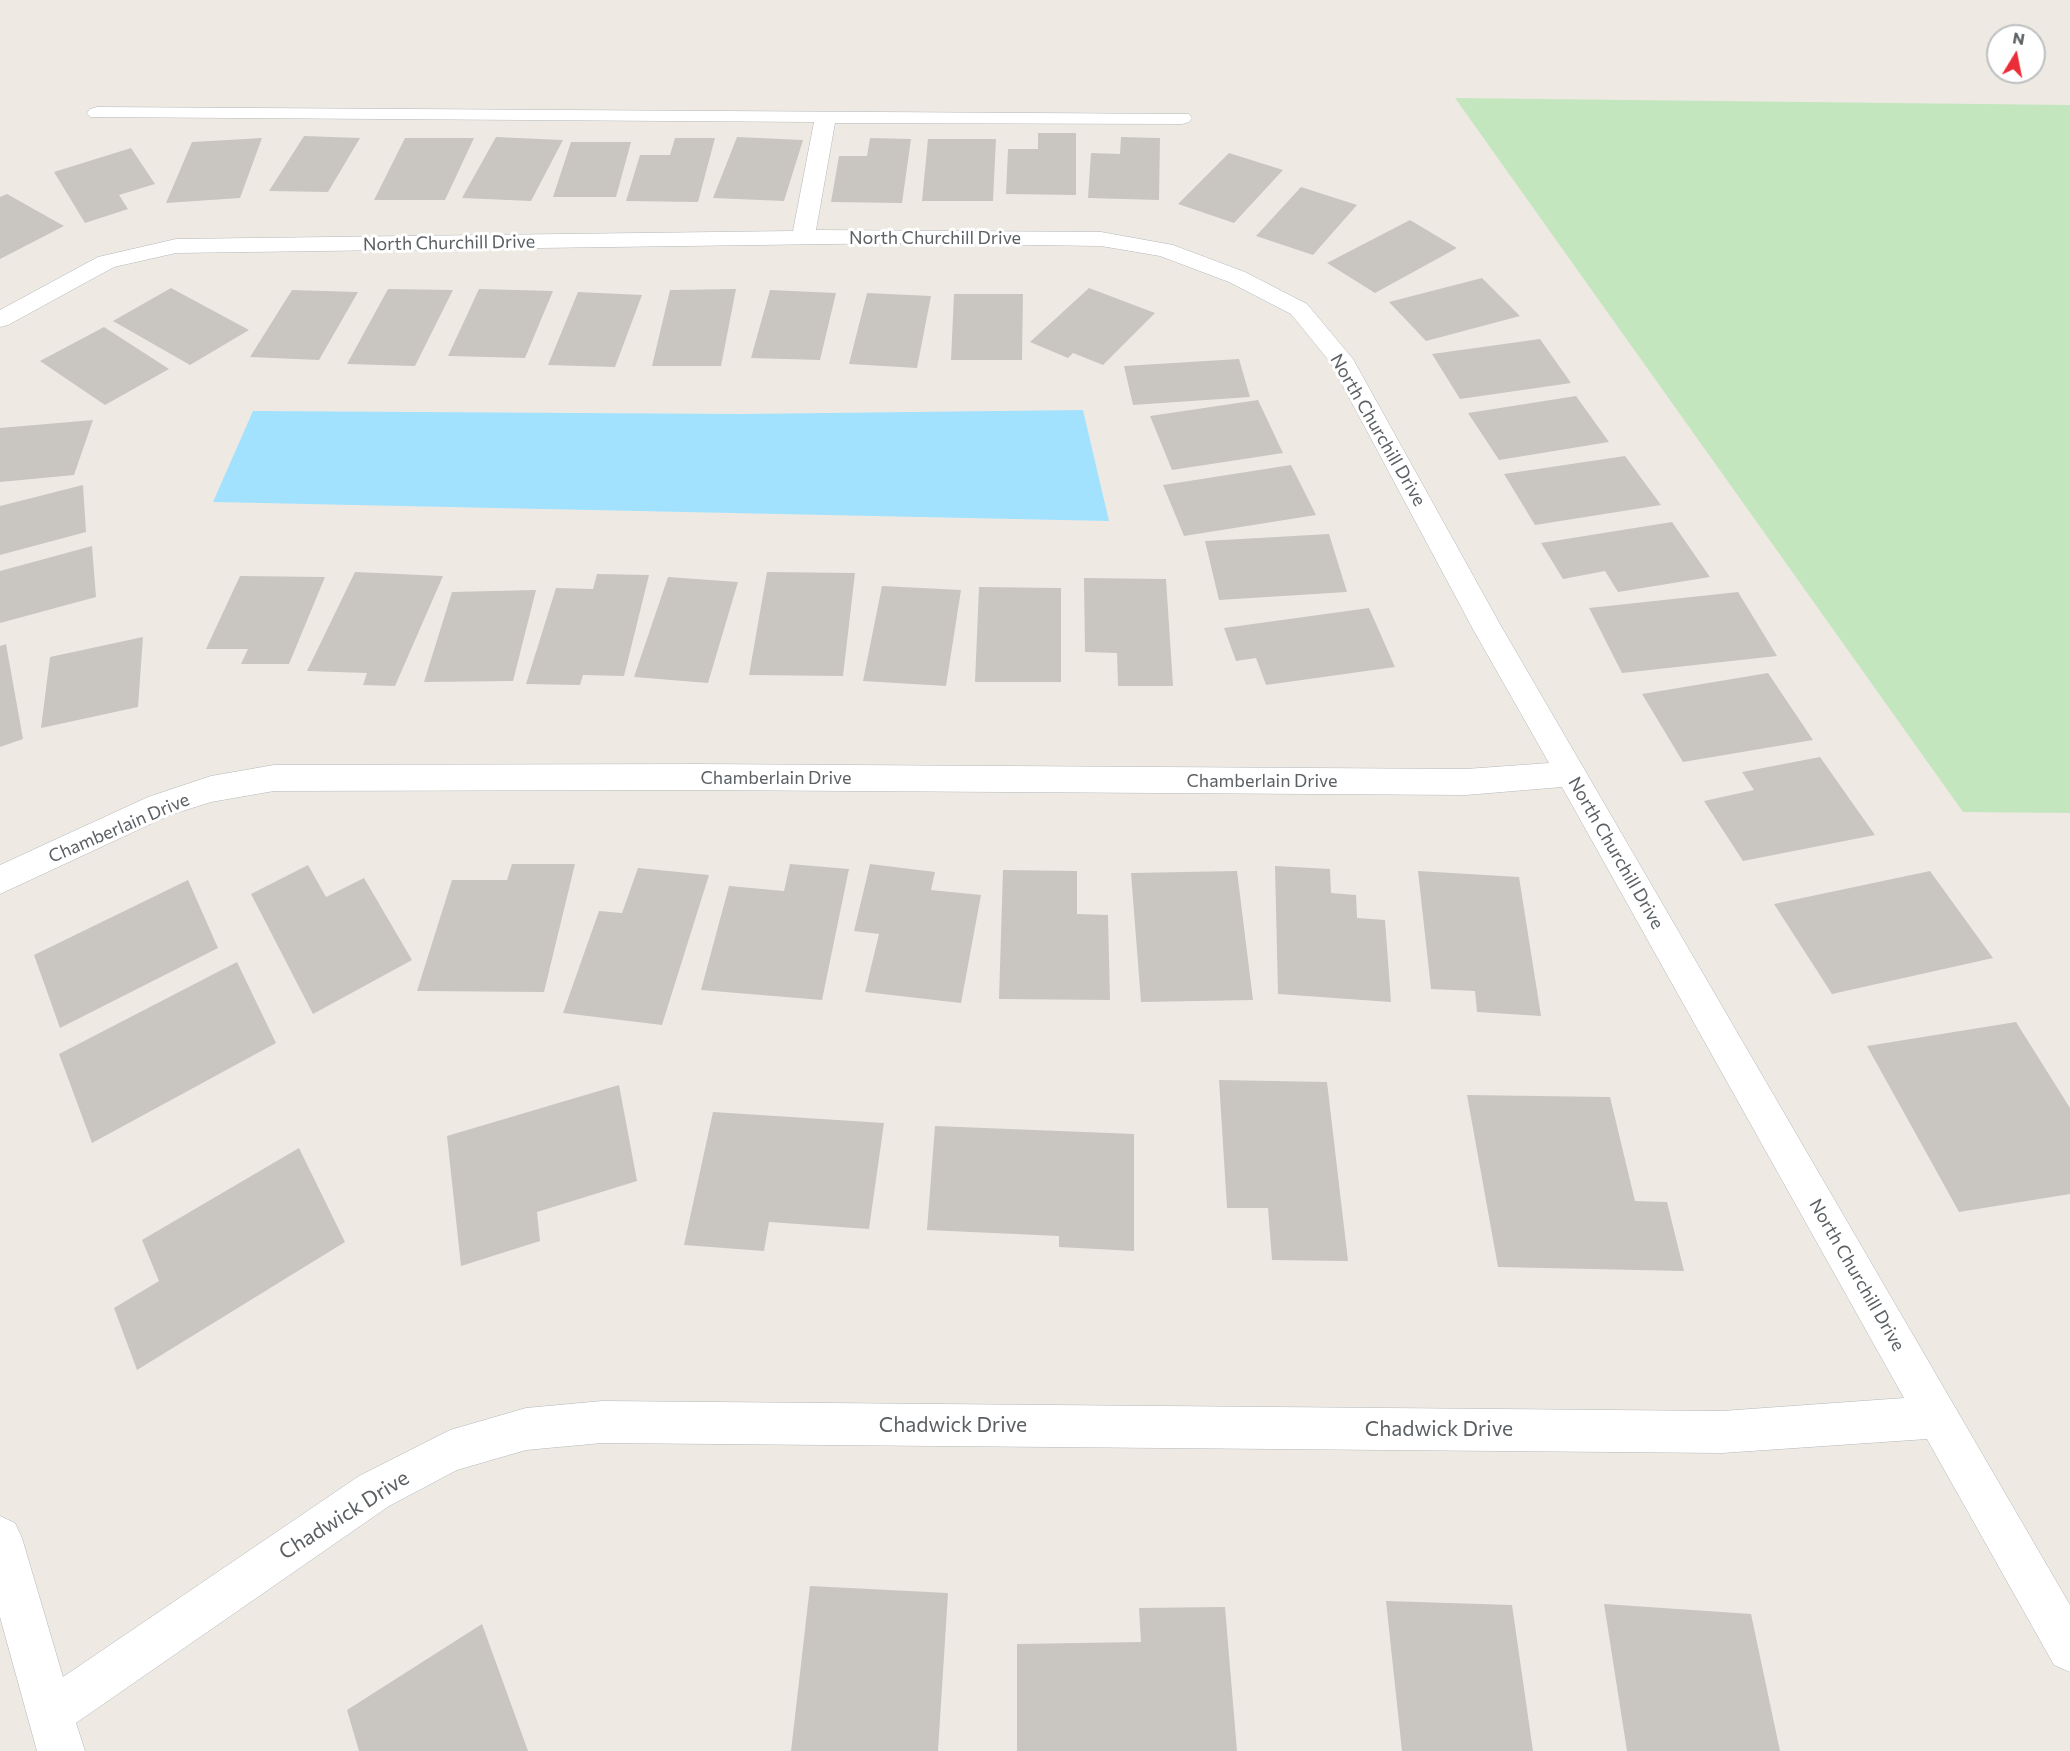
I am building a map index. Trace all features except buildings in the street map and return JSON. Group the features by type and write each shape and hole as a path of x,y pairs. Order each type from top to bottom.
{"street":[{"path":"97,113 1182,118"},
{"path":"802,238 826,116"},
{"name":"North Churchill Drive","path":"0,320 106,262 176,246 802,238 1101,238 1165,250 1237,277 1299,309 1341,359 1490,631 2070,1649"},
{"name":"Chamberlain Drive","path":"0,880 159,806 211,789 274,778 721,777 1466,782 1571,774"},
{"name":"Chadwick Drive","path":"55,1732 374,1491 450,1452 526,1429 602,1422 1722,1432 1938,1417"},
{"path":"0,1538 55,1732"}],"green space":[{"path":"1455,98 2070,105 2070,813 1963,812"}],"water":[{"path":"1083,410 1109,521 213,502 253,411 741,414"}]}
